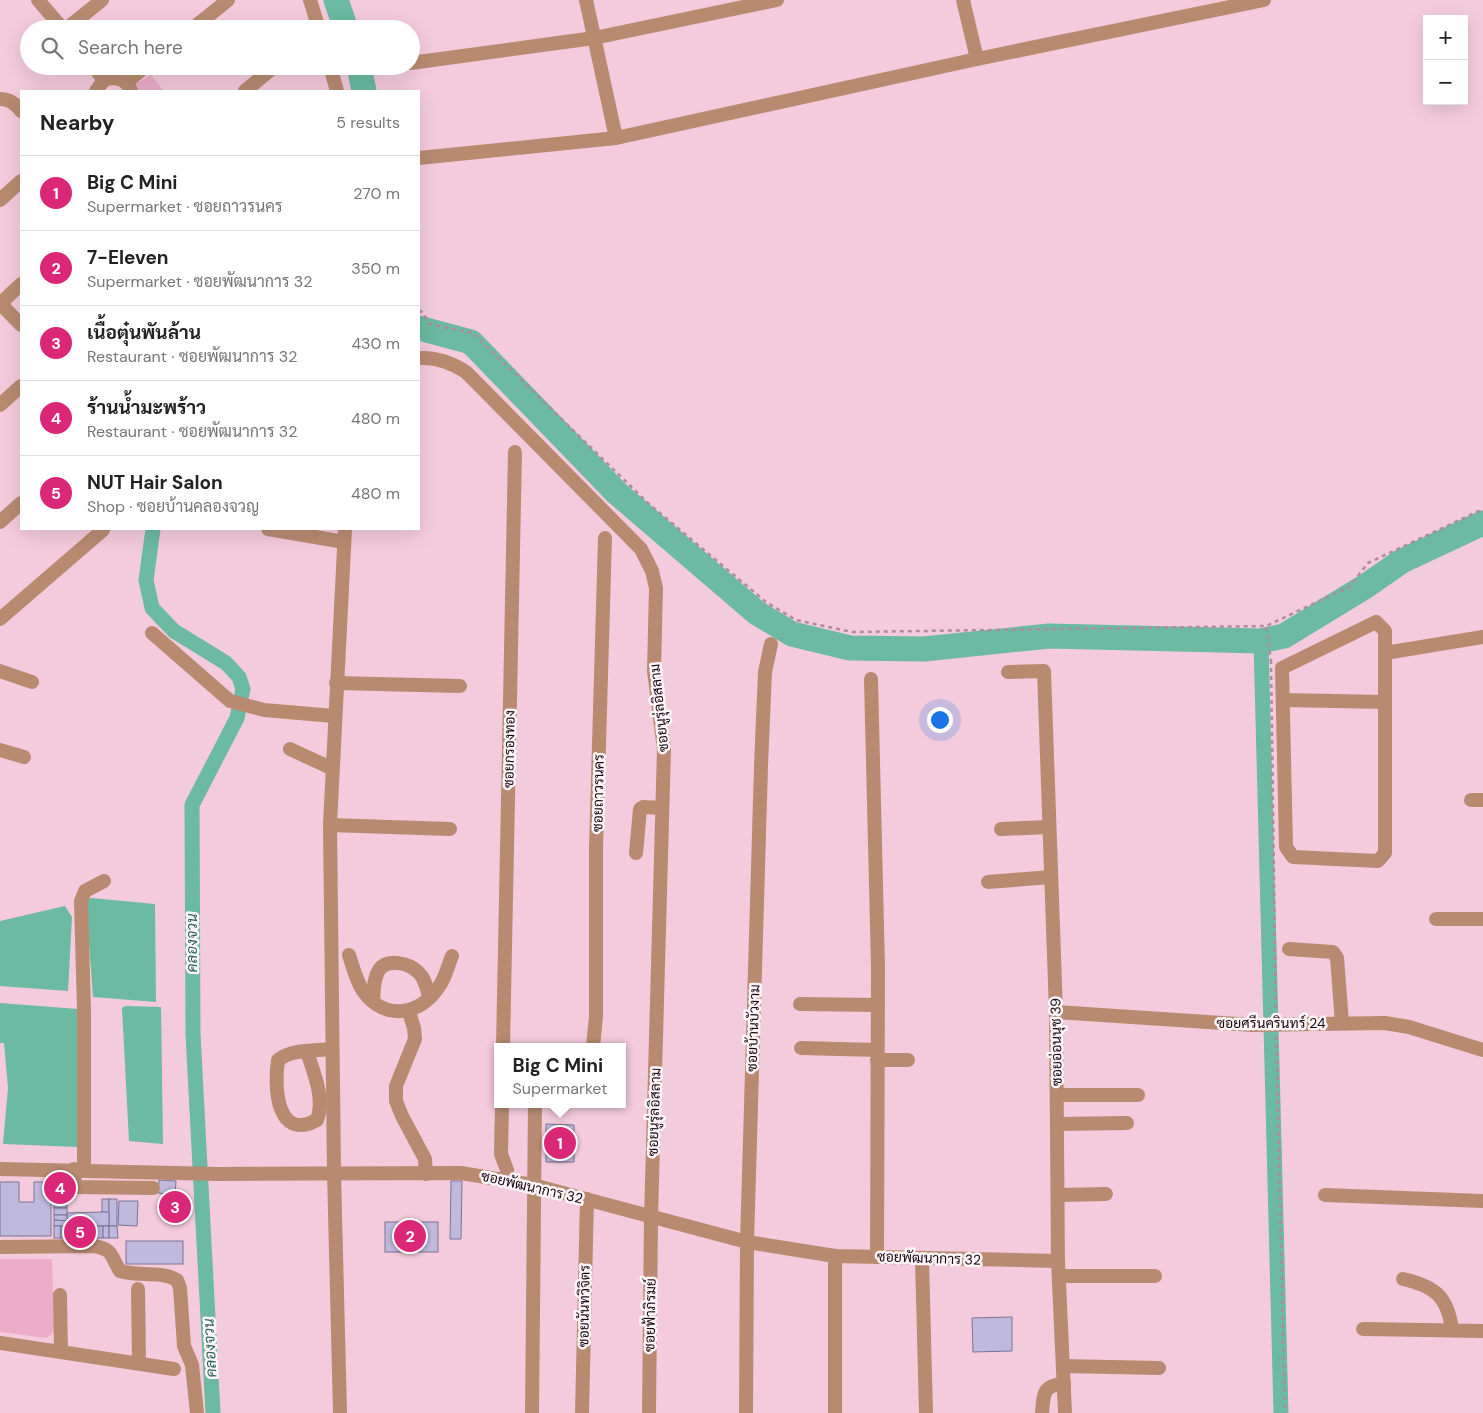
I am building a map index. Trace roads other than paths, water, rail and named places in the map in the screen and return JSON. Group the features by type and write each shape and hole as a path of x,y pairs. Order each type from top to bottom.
{"street":[{"path":"38,0 57,20"},
{"path":"76,20 102,0"},
{"path":"203,20 228,0"},
{"path":"310,0 316,20"},
{"path":"586,0 616,138"},
{"path":"420,62 594,38 777,0"},
{"path":"963,0 977,59"},
{"path":"420,158 616,138 1220,4 1264,0"},
{"path":"100,86 116,78 129,87 139,75"},
{"path":"247,90 265,75"},
{"path":"333,75 337,90"},
{"path":"0,99 5,99 20,110"},
{"path":"0,200 20,182"},
{"path":"20,285 0,304 20,324"},
{"name":"ซอยนูรุ่ลอิสลาม","path":"424,358 452,363 466,372 641,548 652,571 656,588 654,671 664,749 650,1218"},
{"path":"0,405 20,387"},
{"name":"ซอยกรองทอง","path":"503,1043 516,452"},
{"path":"0,522 20,504"},
{"path":"0,619 103,530"},
{"path":"281,530 345,535 331,768 330,826 334,1172 340,1413"},
{"name":"ซอยถาวรนคร","path":"593,1043 596,1016 596,848 605,538"},
{"path":"1376,622 1385,631 1385,653 1385,853 1378,861 1293,857 1286,847 1282,668 1358,629 1376,622"},
{"path":"152,633 230,701 264,710 334,716"},
{"path":"1385,653 1483,637"},
{"name":"ซอยบ้านบัวงาม","path":"746,1413 747,1242 765,672 771,644"},
{"path":"0,671 32,682"},
{"name":"ซอยอ่อนนุช 39","path":"1008,672 1044,672 1056,1012 1059,1195 1058,1261 1065,1413"},
{"path":"871,678 878,1006 877,1257"},
{"path":"336,683 460,686"},
{"path":"1283,700 1385,702"},
{"path":"290,749 331,768"},
{"path":"0,750 24,757"},
{"path":"636,853 640,809 643,807 662,808"},
{"path":"330,826 450,829"},
{"path":"1001,829 1049,827"},
{"path":"988,882 1051,877"},
{"path":"104,881 85,891 81,901 84,1010 79,1169 74,1187 153,1188"},
{"path":"1436,920 1483,919"},
{"path":"1288,949 1333,952 1338,958 1342,1023"},
{"path":"349,955 357,980 374,1001 392,1011 409,1012 440,986 452,956"},
{"path":"374,1001 375,978 379,970 388,964 404,964 418,972 424,980 429,997"},
{"path":"800,1004 878,1006"},
{"path":"409,1012 415,1039 396,1086 396,1101 425,1158 426,1174"},
{"name":"ซอยศรีนครินทร์ 24","path":"1056,1012 1253,1025 1385,1023 1409,1027 1483,1050"},
{"path":"801,1048 877,1055 908,1060"},
{"path":"307,1052 315,1076 319,1113 316,1120 307,1126 287,1122 281,1111 277,1089 278,1060 285,1054 332,1049"},
{"path":"1057,1095 1138,1095"},
{"path":"502,1108 501,1154 506,1163 508,1181"},
{"path":"532,1413 533,1185 536,1108"},
{"path":"1058,1124 1128,1124"},
{"path":"485,1175 492,1162 501,1154"},
{"name":"ซอยพัฒนาการ 32","path":"0,1169 79,1169 218,1174 334,1172 461,1173 485,1175 533,1185 650,1218 747,1242 835,1256 1058,1261"},
{"path":"1059,1195 1106,1194"},
{"path":"1325,1195 1483,1201"},
{"name":"ซอยนันทวิจิตร","path":"582,1413 587,1199"},
{"name":"ซอยฟ้าภิรมย์","path":"649,1413 650,1218"},
{"path":"0,1247 94,1246 104,1248 113,1254 120,1271 161,1274 178,1280 184,1346 192,1365 197,1413"},
{"path":"835,1256 835,1413"},
{"path":"922,1259 926,1413"},
{"path":"1060,1276 1155,1276"},
{"path":"1403,1279 1424,1284 1437,1293 1450,1311 1452,1330"},
{"path":"138,1289 139,1362"},
{"path":"60,1295 61,1352"},
{"path":"1363,1329 1483,1331"},
{"path":"0,1343 139,1362 174,1369"},
{"path":"1063,1366 1159,1368"},
{"path":"1042,1413 1044,1394 1047,1388 1052,1385 1064,1384"}],"waterway":[{"path":"336,0 343,20"},
{"path":"361,75 364,90"},
{"path":"420,328 471,342 617,493 757,613 792,634 850,648 924,649 1049,636 1261,641 1284,636 1366,586 1402,561 1483,523"},
{"name":"คลองจวน","path":"153,530 146,580 152,608 174,631 226,663 239,677 243,689 237,718 192,805 193,1034 213,1413"},
{"path":"1261,641 1281,1413"}],"place":[{"name":"Big C Mini","path":"560,1143"},
{"name":"ร้านน้ำมะพร้าว","path":"60,1188"},
{"name":"เนื้อตุ๋นพันล้าน","path":"175,1207"},
{"name":"NUT Hair Salon","path":"80,1232"},
{"name":"7-Eleven","path":"410,1236"}]}
